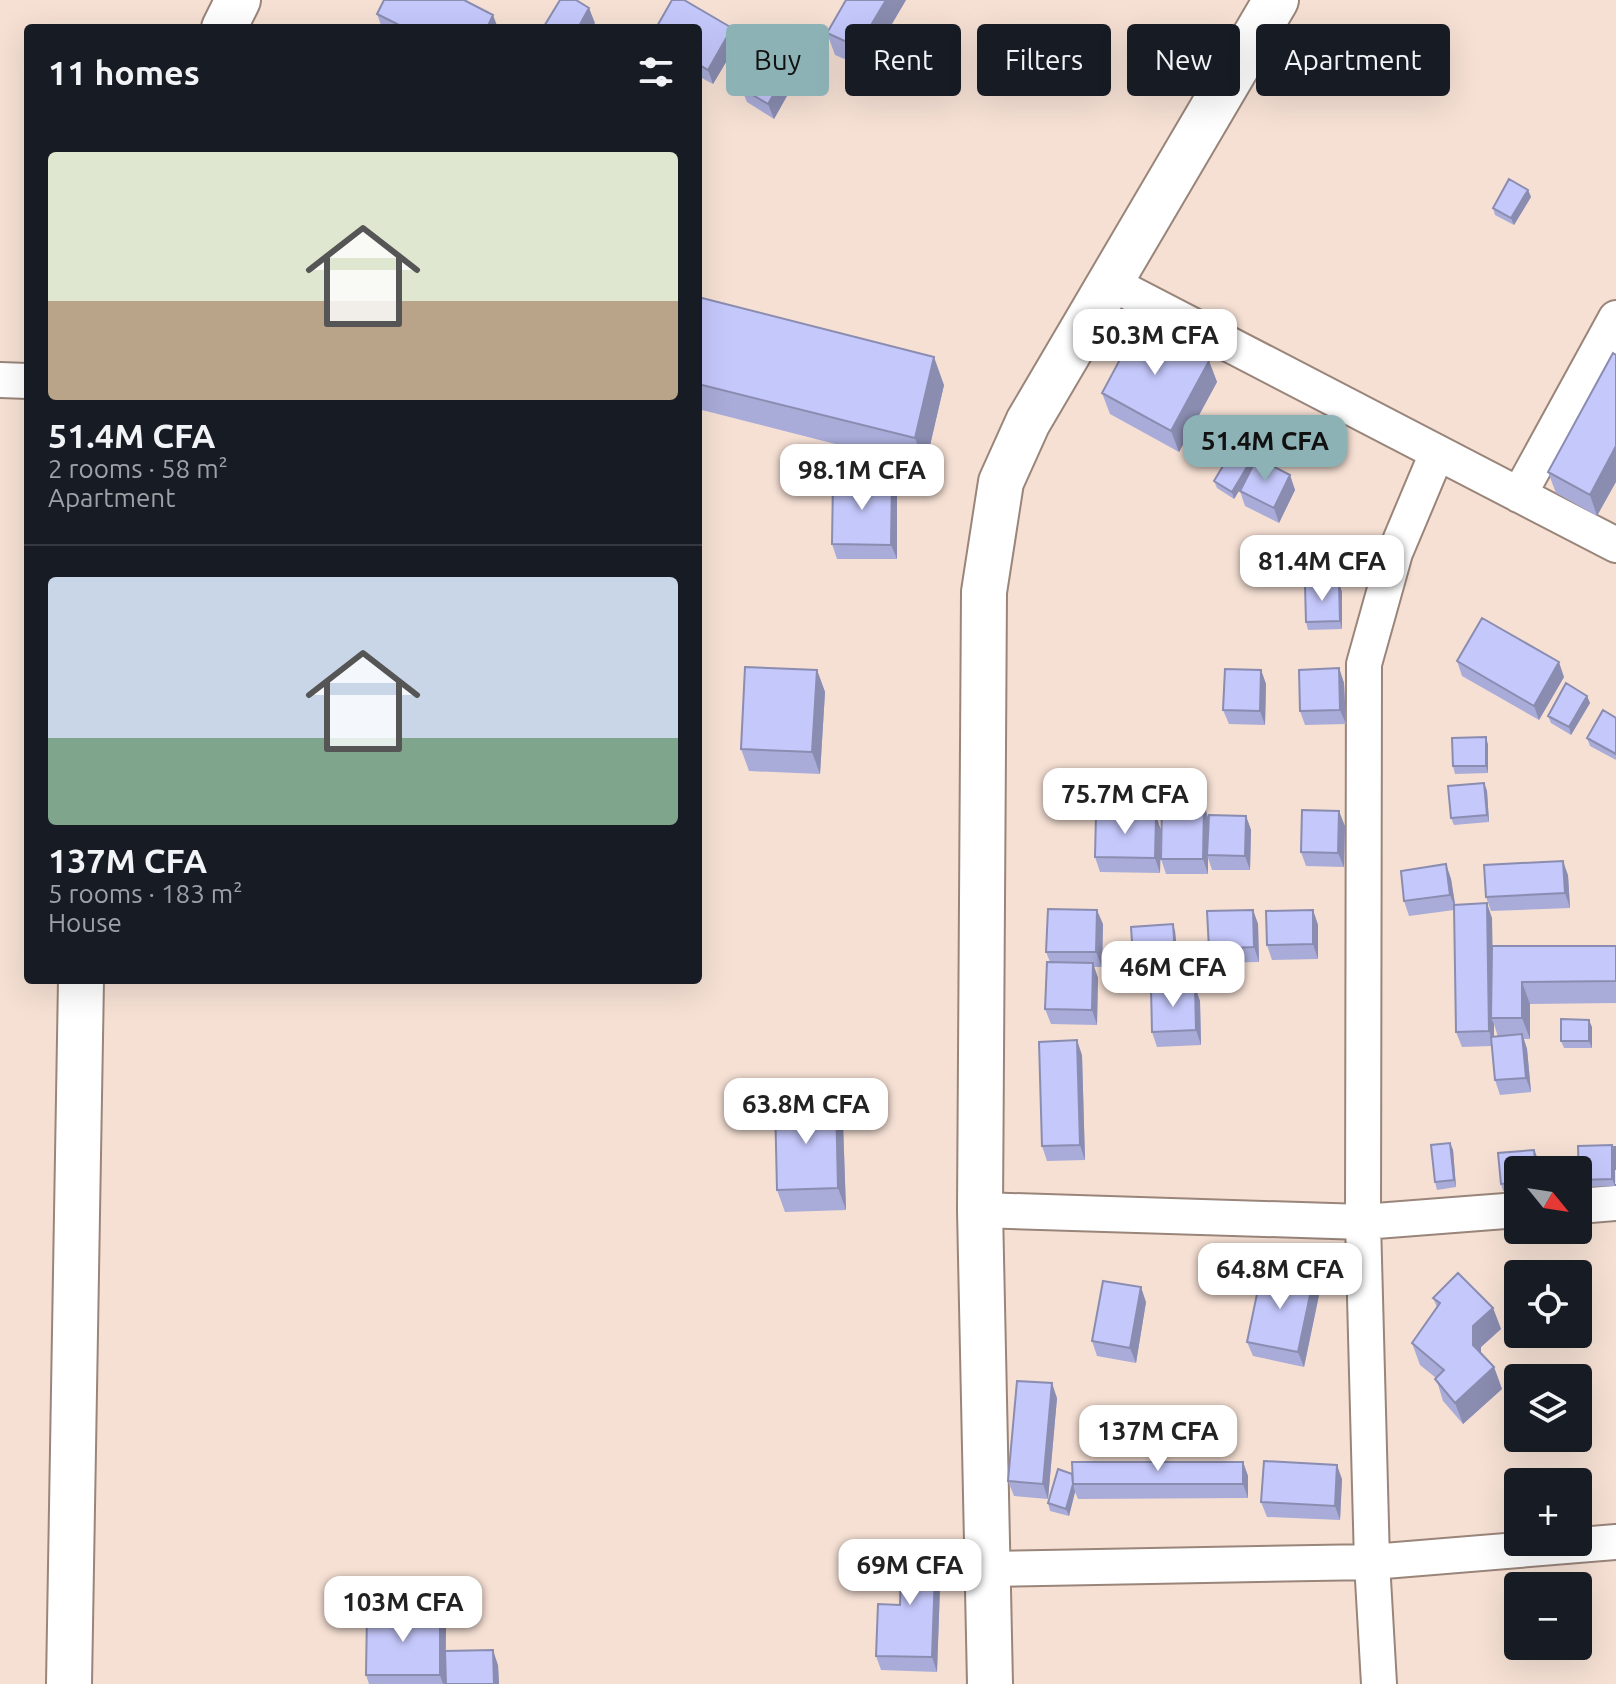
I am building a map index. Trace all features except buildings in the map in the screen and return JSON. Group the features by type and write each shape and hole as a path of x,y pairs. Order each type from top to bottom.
{"street":[{"path":"226,24 238,0"},
{"path":"990,1684 980,1210 984,592 990,539 1001,482 1028,422 1276,0"},
{"path":"1111,283 1616,545"},
{"path":"1519,495 1616,318"},
{"path":"0,380 24,381"},
{"path":"1379,1684 1372,1562 1363,1222 1364,664 1395,553 1437,453"},
{"path":"69,1684 81,984"},
{"path":"1592,1205 1616,1203"},
{"path":"980,1210 1363,1222 1504,1211"},
{"path":"986,1569 1372,1562 1616,1542"}]}
